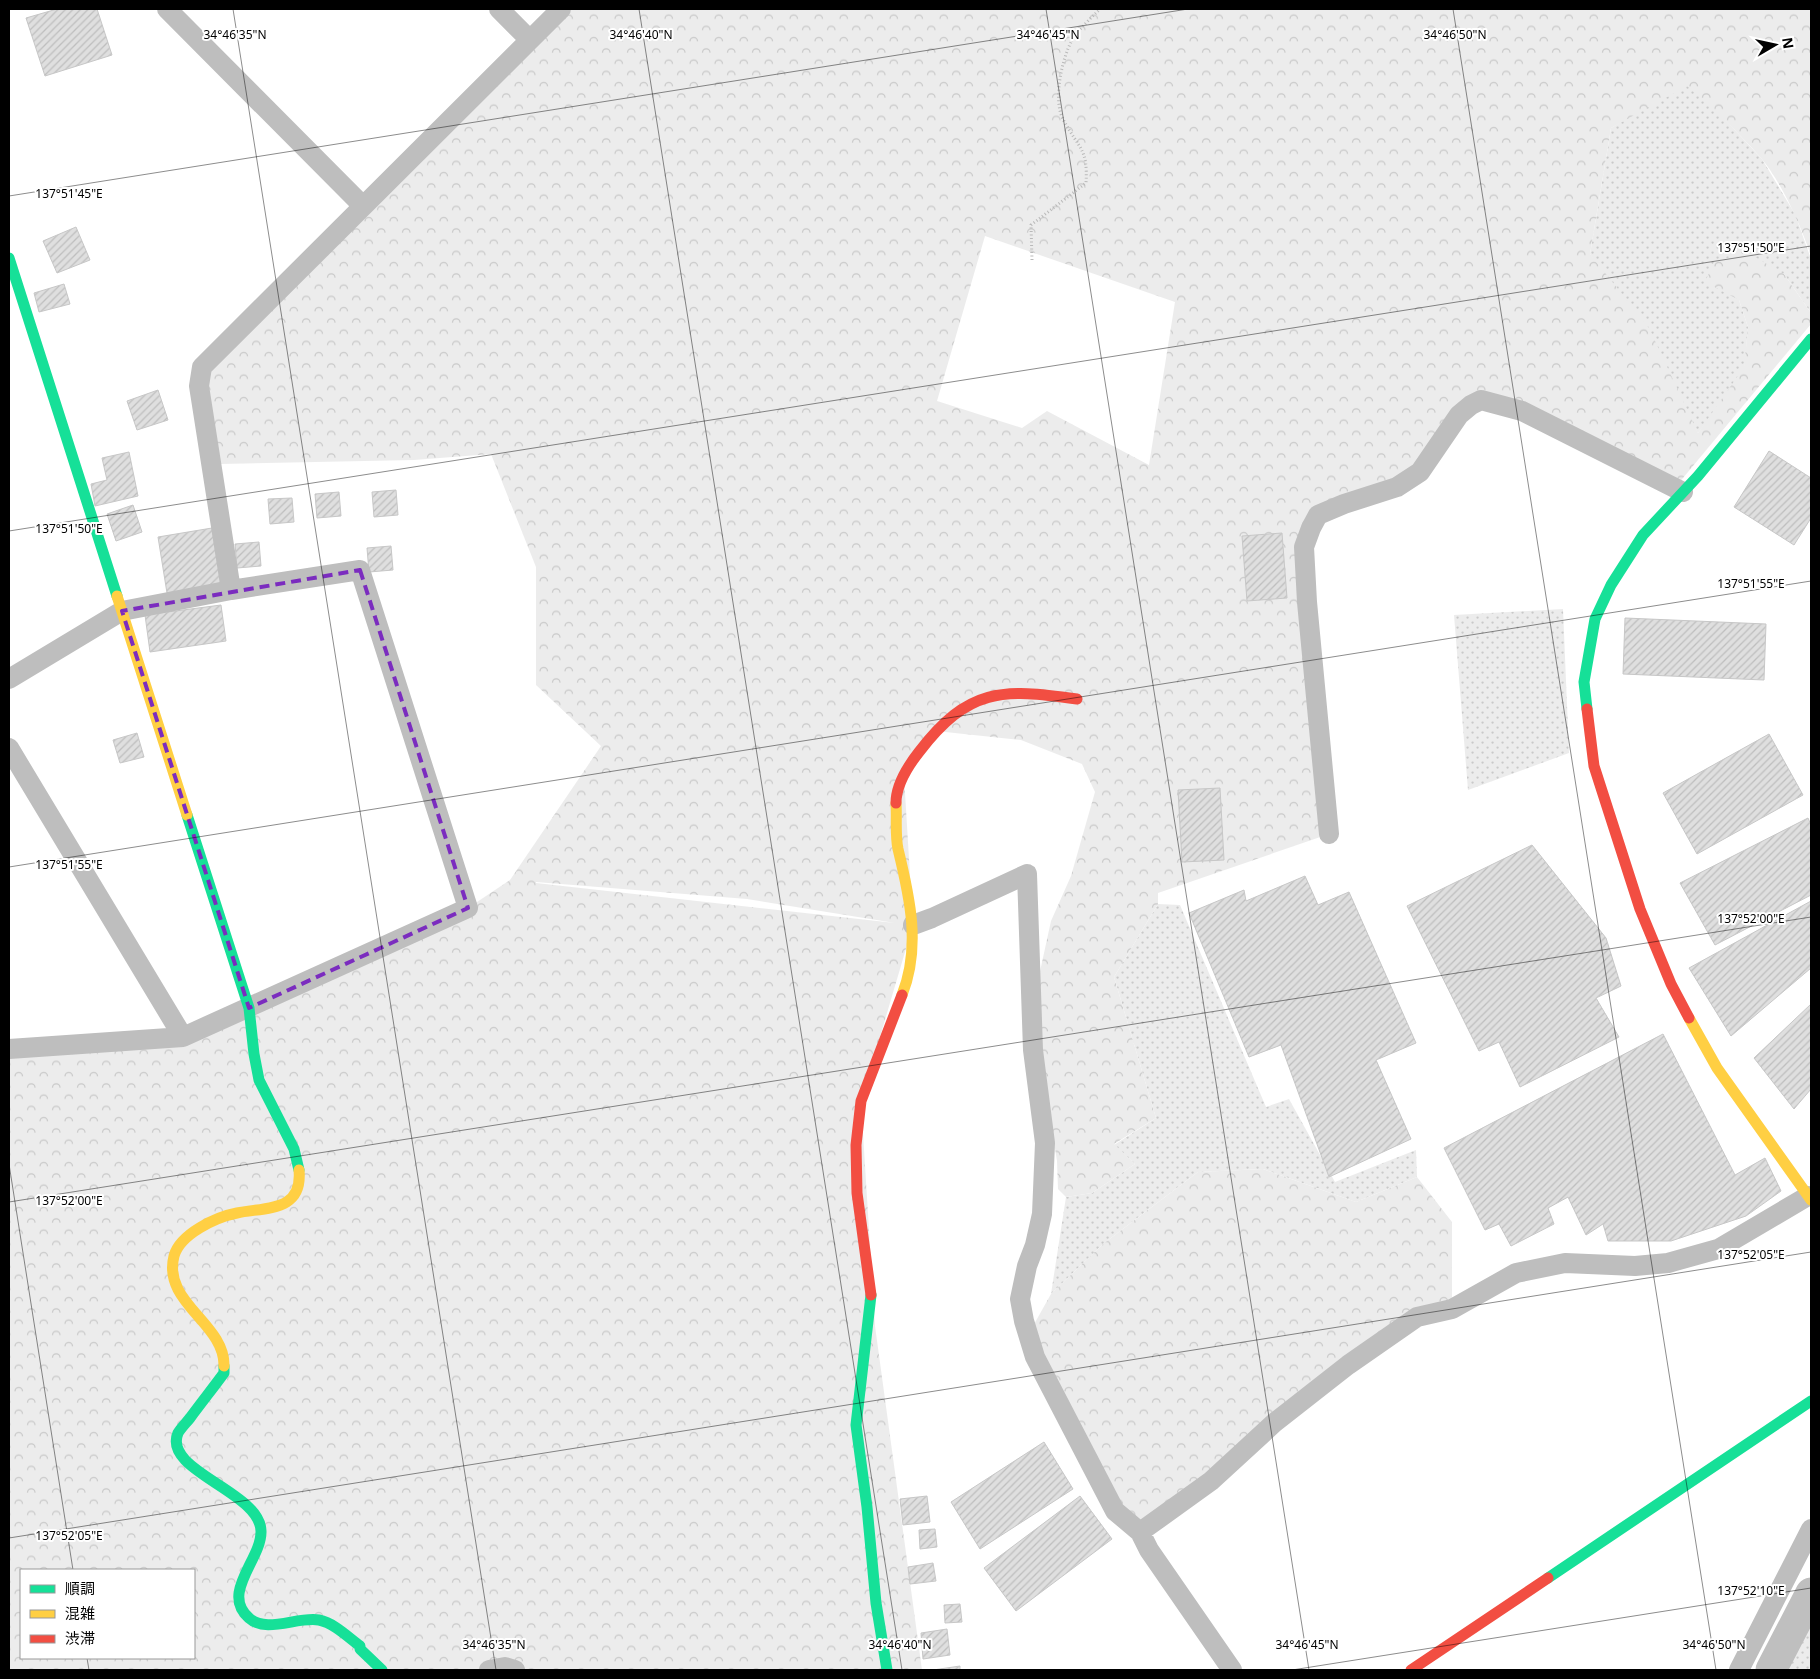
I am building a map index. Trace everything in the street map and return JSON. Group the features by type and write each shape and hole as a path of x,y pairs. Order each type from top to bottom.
{"street":[{"path":"167,9 363,206"},
{"path":"499,9 529,39"},
{"path":"232,590 199,386 202,367 561,9"},
{"path":"9,258 249,1008 258,1080 295,1151 301,1167 301,1183 295,1196 284,1205 234,1214 186,1235 178,1245 171,1271 175,1284 221,1349 226,1363 224,1372 178,1434 177,1448 182,1458 247,1505 259,1520 262,1530 259,1543 240,1587 242,1612 250,1620 260,1623 321,1620 360,1646 360,1649 382,1670"},
{"path":"1140,1532 1211,1482 1274,1423 1348,1365 1417,1318 1452,1309 1516,1273 1565,1263 1635,1266 1668,1264 1718,1249 1810,1198 1718,1068 1672,984 1640,909 1594,766 1584,682 1595,619 1611,585 1643,536 1683,492 1811,339"},
{"path":"1329,834 1307,602 1304,547 1318,515 1344,504 1397,487 1420,472 1459,415 1471,404 1481,400 1522,411 1683,492"},
{"path":"9,679 122,611 232,590 360,570 468,908 183,1037 9,1049"},
{"path":"888,1670 876,1604 867,1507 856,1425 871,1291 857,1192 856,1145 861,1100 910,975 914,938 913,925 904,865 898,848 896,796 907,768 945,720 972,703 1002,693 1031,692 1077,699"},
{"path":"9,748 183,1037"},
{"path":"913,925 1027,874 1033,1050 1045,1143 1042,1214 1020,1298 1024,1321 1035,1357 1115,1512 1140,1532 1149,1550 1232,1670"},
{"path":"1412,1670 1811,1401"},
{"path":"1739,1670 1811,1529"},
{"path":"489,1670 505,1667 515,1670"}],"path":[{"path":"1032,260 1032,225 1086,184 1087,162 1081,146 1062,120 1059,99 1061,67 1073,39 1100,9"}],"highlighted area":[{"path":"360,570 468,908 249,1008 122,611"}],"green space":[{"path":"561,9 1811,9 1811,256 1790,205 1769,168 1716,112 1687,86 1611,128 1590,254 1649,328 1698,433 1744,367 1748,327 1739,300 1705,282 1715,260 1750,254 1784,274 1811,313 1811,324 1678,484 1481,400 1397,487 1311,528 1329,834 1158,893 1158,904 1114,977 1156,1118 1114,1144 1135,1164 1092,1193 1066,1197 1058,1189 1057,1161 1043,1074 1039,976 1051,921 1071,876 1095,792 1082,764 1021,740 936,731 904,776 913,925 861,1101 875,1326 922,1670 9,1670 9,1049 215,1023 468,908 510,880 601,746 536,685 536,567 491,454 414,460 220,464 202,367","holes":["985,236 1175,302 1149,465 1047,411 1022,428 937,401","536,883 747,899 895,923"]},
{"path":"1689,81 1762,159 1795,214 1811,259 1811,313 1784,274 1739,300 1748,327 1744,374 1698,433 1590,254 1611,128"},
{"path":"1563,609 1569,753 1468,790 1454,615"},
{"path":"1158,904 1180,905 1266,1107 1289,1099 1335,1182 1416,1150 1417,1177 1356,1202 1263,1169 1198,1172 1103,1244 1051,1294 1066,1197 1092,1193 1135,1164 1114,1145 1156,1118 1114,977"},
{"path":"1263,1169 1356,1202 1417,1177 1452,1222 1452,1309 1368,1352 1140,1532 1108,1499 1028,1335 1051,1294 1103,1244 1198,1172"},
{"path":"1811,1623 1811,1670 1786,1670"}],"building":[{"path":"57,9 97,9 112,55 45,76 26,18"},
{"path":"76,227 90,260 57,273 43,241"},
{"path":"64,284 70,304 39,312 34,293"},
{"path":"158,390 168,420 137,430 127,401"},
{"path":"1769,451 1811,478 1811,518 1794,545 1734,507"},
{"path":"129,452 138,496 95,506 91,484 107,480 102,458"},
{"path":"396,490 398,515 374,517 372,492"},
{"path":"339,492 341,516 317,518 315,494"},
{"path":"292,498 294,522 270,524 268,499"},
{"path":"133,505 142,532 116,541 107,514"},
{"path":"212,528 221,584 167,593 158,537"},
{"path":"1282,533 1287,598 1247,601 1242,536"},
{"path":"259,542 261,566 237,568 235,544"},
{"path":"391,546 393,570 369,572 367,548"},
{"path":"221,605 226,641 150,652 145,615"},
{"path":"1625,618 1766,624 1764,680 1623,674"},
{"path":"137,733 144,757 120,763 113,740"},
{"path":"1769,734 1803,795 1697,854 1663,793"},
{"path":"1220,788 1224,860 1182,862 1178,790"},
{"path":"1808,818 1811,825 1811,895 1715,945 1680,883"},
{"path":"1532,845 1606,938 1621,986 1596,998 1619,1037 1520,1087 1499,1042 1479,1051 1407,906"},
{"path":"1305,876 1318,905 1349,892 1416,1043 1376,1060 1411,1139 1329,1177 1281,1045 1249,1057 1189,913 1244,890 1246,901"},
{"path":"1811,901 1811,968 1731,1036 1689,968"},
{"path":"1811,1004 1811,1089 1794,1109 1754,1058"},
{"path":"1663,1034 1735,1175 1765,1158 1781,1191 1746,1216 1671,1241 1608,1241 1603,1224 1586,1235 1568,1197 1548,1208 1554,1224 1511,1246 1499,1224 1485,1230 1444,1148"},
{"path":"1044,1442 1073,1489 980,1549 951,1502"},
{"path":"927,1496 930,1522 903,1525 900,1499"},
{"path":"1080,1496 1112,1539 1016,1611 984,1568"},
{"path":"935,1529 937,1547 920,1549 919,1530"},
{"path":"933,1563 936,1581 910,1584 908,1567"},
{"path":"960,1604 962,1622 945,1623 944,1605"},
{"path":"947,1629 950,1655 923,1659 921,1633"},
{"path":"960,1666 960,1670 933,1670"}],"waterway":[{"path":"1771,1670 1811,1593"}],"traffic: fast":[{"path":"9,258 117,596"},
{"path":"1587,709 1584,682 1595,619 1611,585 1643,535 1698,476 1811,339"},
{"path":"187,815 249,1008 259,1080 294,1149 299,1170"},
{"path":"871,1295 856,1425 867,1507 876,1603 887,1670"},
{"path":"224,1366 224,1373 178,1433 177,1446 184,1459 245,1504 256,1517 261,1531 260,1542 240,1587 239,1598 241,1608 249,1618 256,1623 264,1625 311,1619 330,1624 360,1646 360,1649 382,1670"},
{"path":"1548,1578 1811,1401"}],"traffic: slow":[{"path":"117,596 187,815"},
{"path":"896,803 897,844 912,922 911,959 902,995"},
{"path":"1689,1018 1717,1068 1811,1200"},
{"path":"224,1366 222,1351 215,1337 177,1287 173,1272 174,1256 183,1241 191,1234 219,1218 270,1208 289,1200 295,1194 299,1184 299,1170"}],"traffic: jam":[{"path":"896,803 900,783 915,757 937,731 954,715 971,704 988,697 1007,694 1051,695 1077,699"},
{"path":"1587,709 1594,766 1640,909 1671,984 1689,1018"},
{"path":"871,1295 857,1193 856,1145 861,1101 902,995"},
{"path":"1411,1670 1548,1578"}]}
